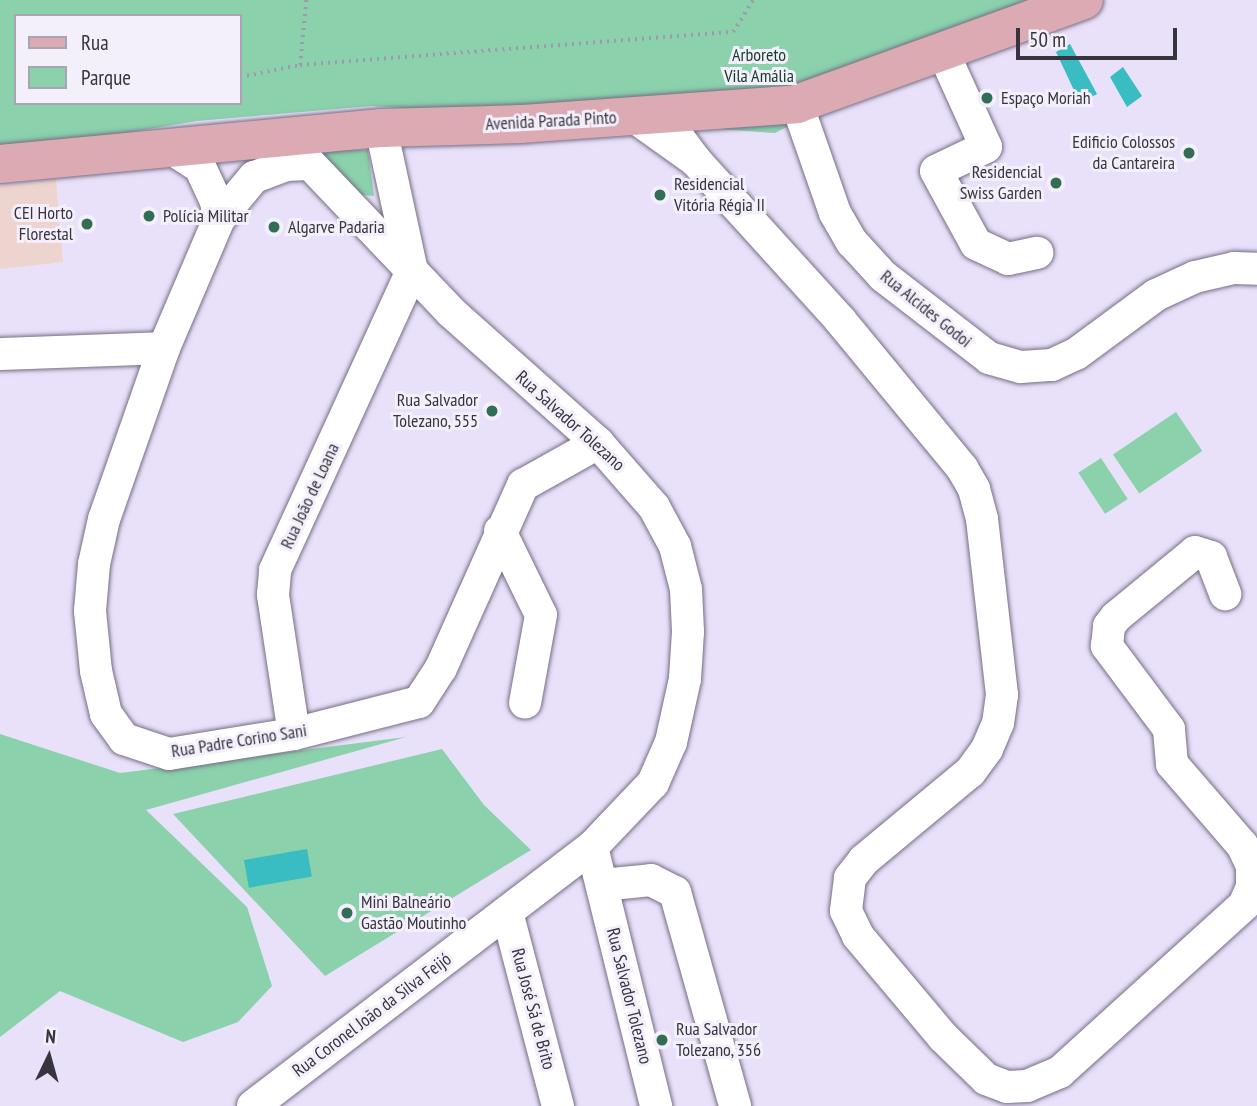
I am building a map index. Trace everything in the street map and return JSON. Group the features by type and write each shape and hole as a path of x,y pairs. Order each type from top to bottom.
{"main road":[{"name":"Avenida Parada Pinto","path":"0,164 169,147 296,149 382,128 647,115 797,104 1084,0"}],"street":[{"path":"943,52 986,147 936,172 976,244 1008,258 1037,253"},
{"name":"Rua Alcides Godoi","path":"797,104 835,213 852,242 883,276 989,358 1021,367 1052,365 1076,354 1156,295 1195,277 1234,268 1257,269"},
{"path":"647,115 696,161 840,320 962,468 974,489 982,519 1002,695 998,723 987,749 970,772 863,860 850,878 846,911 867,946 952,1047 986,1079 1007,1087 1027,1086 1060,1072 1244,905 1252,887 1252,866 1242,845 1172,764 1169,729 1107,646 1115,617 1195,552 1211,557 1225,594"},
{"path":"382,128 412,271"},
{"path":"169,147 200,167 219,219"},
{"name":"Rua Salvador Tolezano","path":"296,149 354,213 514,371 598,443 654,507 675,546 686,589 688,632 685,679 671,742 653,783 592,847 656,1106"},
{"name":"Rua Padre Corino Sani","path":"296,149 286,165 254,177 219,219 164,348 104,519 94,564 90,611 96,671 106,714 124,739 169,754 294,734 419,702 441,668 500,531 523,485 598,443"},
{"path":"354,213 378,208 394,188"},
{"name":"Rua João de Loana","path":"294,734 273,595 275,570 412,271"},
{"path":"0,354 164,348"},
{"path":"500,531 541,615 525,703"},
{"name":"Rua Coronel João da Silva Feijó","path":"253,1106 285,1094 507,912 592,847"},
{"path":"602,885 651,880 675,892 734,1106"},
{"name":"Rua José Sá de Brito","path":"507,912 558,1106"}],"path":[{"path":"300,65 306,0"},
{"path":"242,77 300,65 733,32 753,0"}],"shaded area":[{"path":"1070,44 1097,94 1080,103 1056,52"},
{"path":"1123,67 1142,96 1127,107 1110,77"},
{"path":"56,179 63,262 0,269 0,186"},
{"path":"307,849 312,877 249,888 244,860"}],"green space":[{"name":"Arboreto Vila Amália","path":"0,0 1038,0 775,133 372,106 197,121 0,154"},
{"path":"316,150 368,150 374,196 361,195"},
{"path":"1176,412 1202,451 1139,493 1113,454"},
{"path":"1101,458 1128,499 1105,514 1078,473"},
{"path":"0,734 120,773 406,737 146,810 247,907 272,986 238,1022 183,1042 60,991 0,1037"},
{"name":"Mini Balneário Gastão Moutinho","path":"442,749 484,805 531,850 325,976 173,814"}],"place":[{"name":"Espaço Moriah","path":"987,98"},
{"name":"Edificio Colossos da Cantareira","path":"1189,153"},
{"name":"Residencial Swiss Garden","path":"1056,183"},
{"name":"Residencial Vitória Régia II","path":"660,195"},
{"name":"Polícia Militar","path":"149,216"},
{"name":"CEI Horto Florestal","path":"87,224"},
{"name":"Algarve Padaria","path":"274,227"},
{"name":"Rua Salvador Tolezano, 555","path":"492,411"},
{"name":"Mini Balneário Gastão Moutinho","path":"347,913"},
{"name":"Rua Salvador Tolezano, 356","path":"662,1040"}]}
